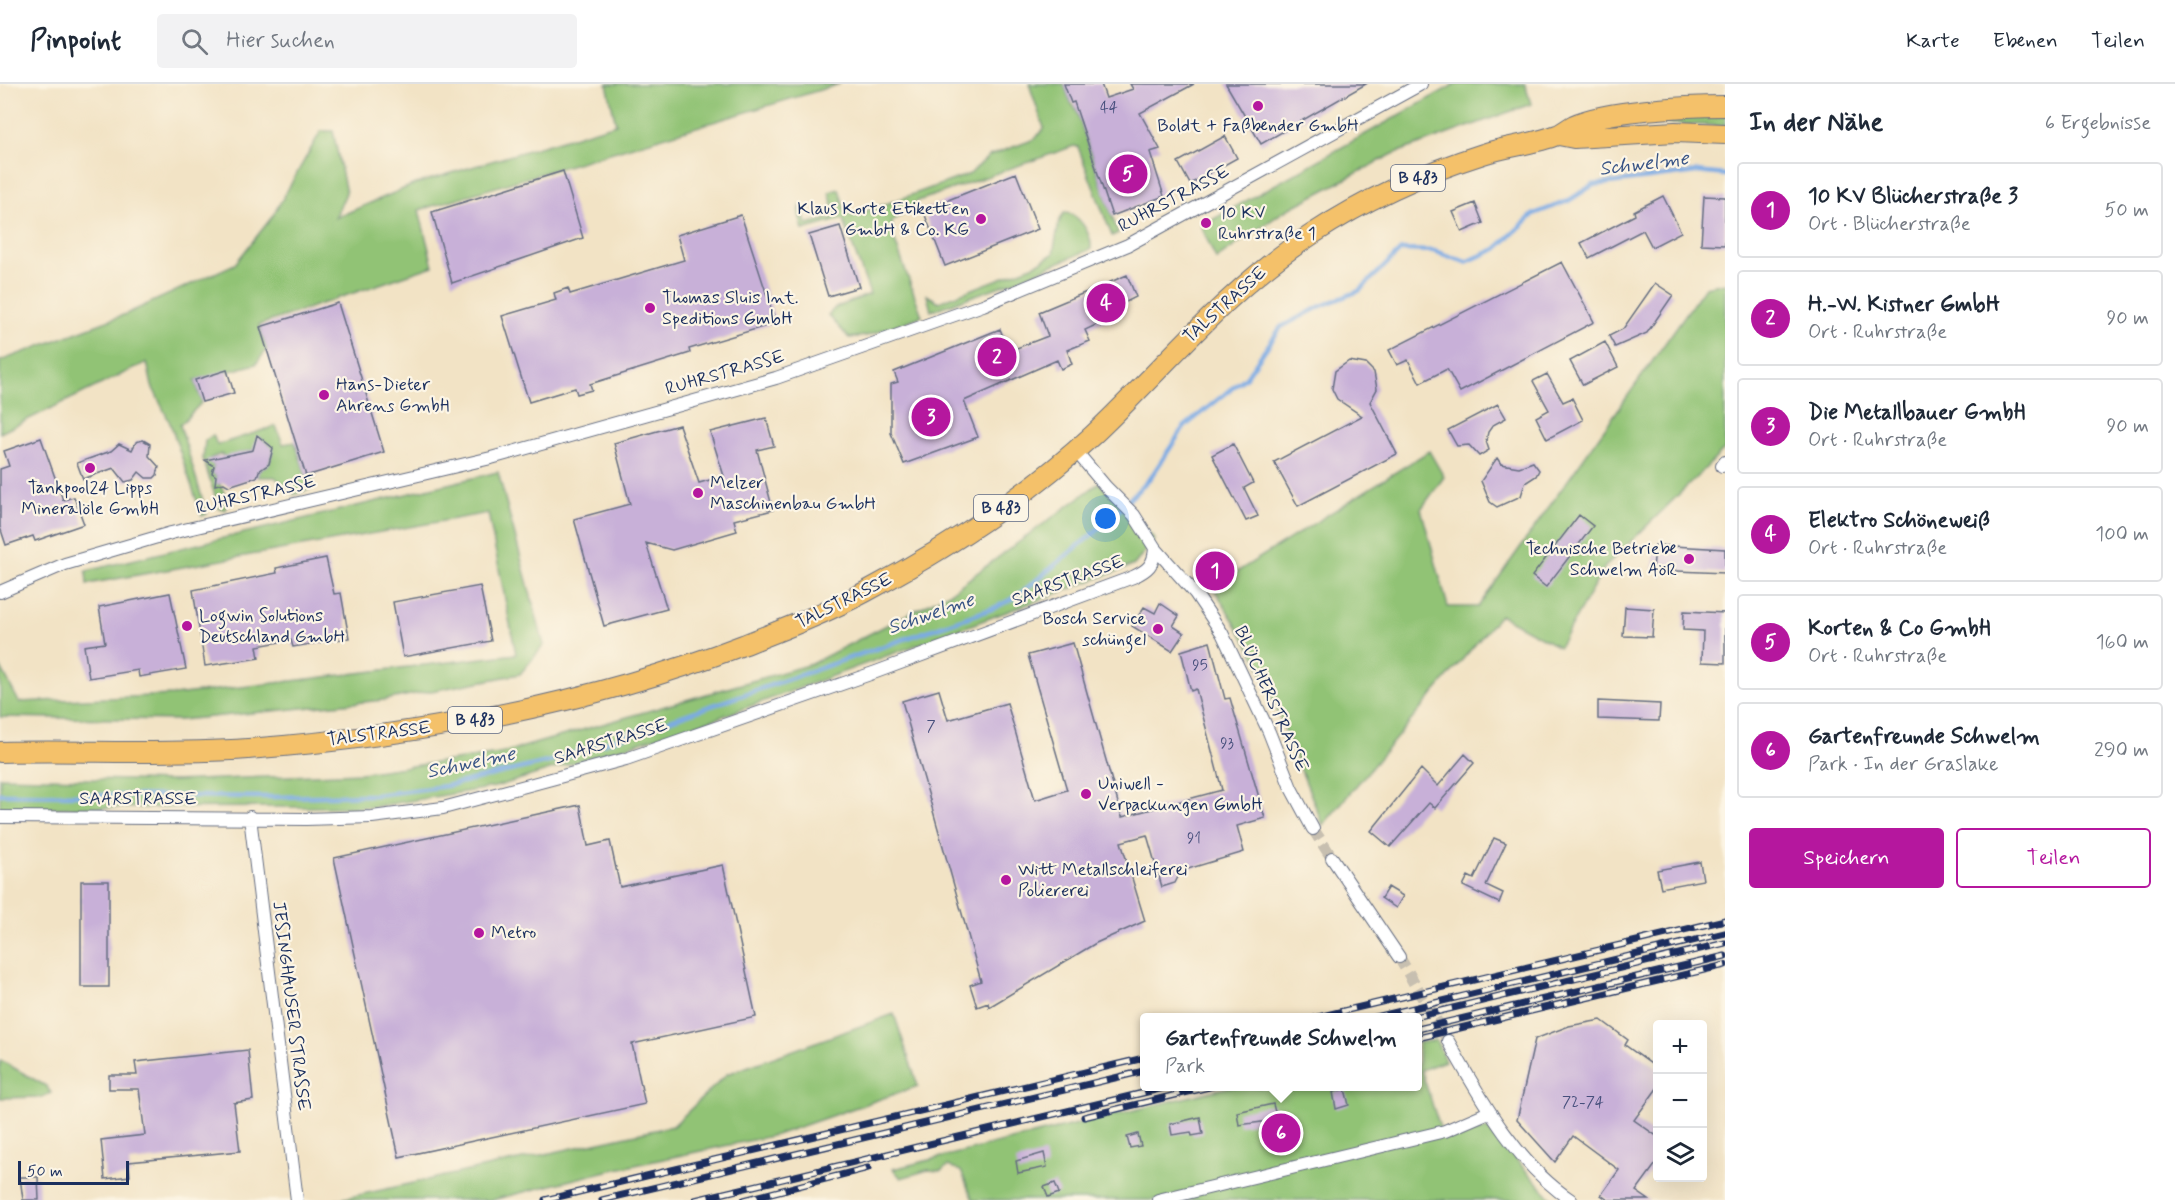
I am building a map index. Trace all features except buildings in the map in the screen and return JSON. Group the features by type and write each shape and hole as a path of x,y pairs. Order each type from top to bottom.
{"main road":[{"name":"TALSTRASSE","path":"0,752 178,752 314,743 439,727 584,696 717,655 789,628 860,595 941,548 1016,498 1075,450 1221,305 1311,234 1372,200 1443,168 1487,153 1558,135 1572,126 1589,120 1659,110 1725,106"},
{"name":"TALSTRASSE","path":"1558,135 1574,138 1675,132 1725,134"}],"street":[{"name":"RUHRSTRASSE","path":"0,592 65,564 171,533 491,458 776,378 983,305 1128,245 1421,84"},
{"name":"BLÜCHERSTRASSE","path":"1075,450 1117,499 1134,515 1155,548 1171,565 1222,633 1269,732 1291,788 1313,829"},
{"name":"SAARSTRASSE","path":"0,817 372,817 443,808 626,759 876,672 1133,577 1147,570 1152,564 1155,548"},
{"name":"JESINGHAUSER STRASSE","path":"250,817 297,1200"},
{"path":"1332,858 1399,957"},
{"path":"1448,1041 1489,1112 1522,1155 1570,1200"},
{"path":"1158,1200 1445,1131 1489,1112"}],"green space":[{"path":"607,84 840,84 419,210 433,266 259,325 267,349 256,364 195,380 202,402 180,425 207,514 202,516 170,423 152,386 147,362 0,433 0,361 126,314 235,264 272,217 321,131 333,131 346,193 335,218 415,184 616,124"},
{"path":"1029,84 1064,84 1071,103 1076,109 1118,233 1112,236 1078,147 1074,146 918,201 892,222 892,233 922,316 866,336 849,338 828,315 835,308 870,294 843,219 803,230 799,214 801,205 806,224 836,217 829,192 839,189 846,213 852,216 970,174 989,156 1035,139 1044,128"},
{"path":"1455,84 1525,84 1531,104 1393,154 1283,212 1216,259 1201,226"},
{"path":"1725,114 1725,126 1659,123 1649,122 1648,119"},
{"path":"1064,213 1075,216 1084,225 1091,249 1012,282 931,311 927,295 939,302 1035,265 1053,254 1059,222"},
{"path":"1725,283 1725,449 1605,567 1559,647 1500,615 1323,825 1256,658 1213,587 1429,451 1444,477 1421,509 1448,607 1478,607 1705,287"},
{"path":"276,426 283,444 295,442 306,476 316,473 310,489 294,495 275,477 257,477 259,471 269,464 273,449 261,438 253,450 225,457 221,454 211,458 209,462 214,466 212,473 216,476 216,481 223,490 225,498 226,510 219,508 203,459 205,441 213,435 217,445"},
{"path":"498,472 544,645 520,674 384,700 180,720 0,717 0,666 19,702 174,695 516,654 488,513 87,584 86,571"},
{"path":"1099,483 1155,539 1134,565 715,719 495,787 372,807 0,808 0,777 174,781 361,773 499,754 811,664 951,592"},
{"path":"894,1014 918,1086 776,1135 607,1171 492,1200 336,1200 673,1126 727,1074"},
{"path":"1436,1040 1445,1061 1422,1070 1422,1042"},
{"path":"0,1060 46,1086 51,1093 42,1097 0,1098"},
{"path":"1422,1073 1443,1137 1488,1129 1553,1200 973,1200 961,1171 948,1166 941,1171 928,1170 901,1178 893,1169 1213,1091 1422,1091"}],"waterway":[{"name":"Schwelme","path":"0,794 274,797 375,795 446,786 552,761 994,608 1016,597 1106,523 1151,477 1184,427 1246,377 1281,327 1321,306 1359,291 1401,250 1434,251 1466,262 1496,249 1534,214 1568,201 1593,185 1697,172 1725,175"}],"tunnel":[{"path":"1313,829 1332,858"},
{"path":"1399,957 1448,1041"}],"railway":[{"path":"1335,1013 1725,920"},
{"path":"1393,1013 1725,933"},
{"path":"1422,1015 1725,943"},
{"path":"1422,1028 1725,956"},
{"path":"1422,1037 1725,965"},
{"path":"545,1200 1140,1059"},
{"path":"602,1200 1140,1072"},
{"path":"695,1200 1151,1091"},
{"path":"1084,1117 1192,1091"},
{"path":"744,1200 868,1168"}],"place":[{"name":"Boldt + Faßbender GmbH","path":"1258,106"},
{"name":"Korten & Co GmbH","path":"1128,174"},
{"name":"Klaus Korte Etiketten GmbH & Co. KG","path":"981,219"},
{"name":"10 KV Ruhrstraße 1","path":"1206,223"},
{"name":"Elektro Schöneweiß","path":"1106,303"},
{"name":"Thomas Sluis Int. Speditions GmbH","path":"650,308"},
{"name":"H.-W. Kistner GmbH","path":"997,357"},
{"name":"Hans-Dieter Ahrens GmbH","path":"324,395"},
{"name":"Die Metallbauer GmbH","path":"931,417"},
{"name":"Tankpool24 Lipps Mineralöle GmbH","path":"90,468"},
{"name":"Melzer Maschinenbau GmbH","path":"698,493"},
{"name":"Technische Betriebe Schwelm AöR","path":"1689,559"},
{"name":"10 KV Blücherstraße 3","path":"1215,571"},
{"name":"Logwin Solutions Deutschland GmbH","path":"187,626"},
{"name":"Bosch Service schüngel","path":"1158,629"},
{"name":"Uniwell - Verpackungen GmbH","path":"1086,794"},
{"name":"Witt Metallschleiferei Poliererei","path":"1006,880"},
{"name":"Metro","path":"479,933"},
{"name":"Gartenfreunde Schwelm","path":"1281,1133"}]}
